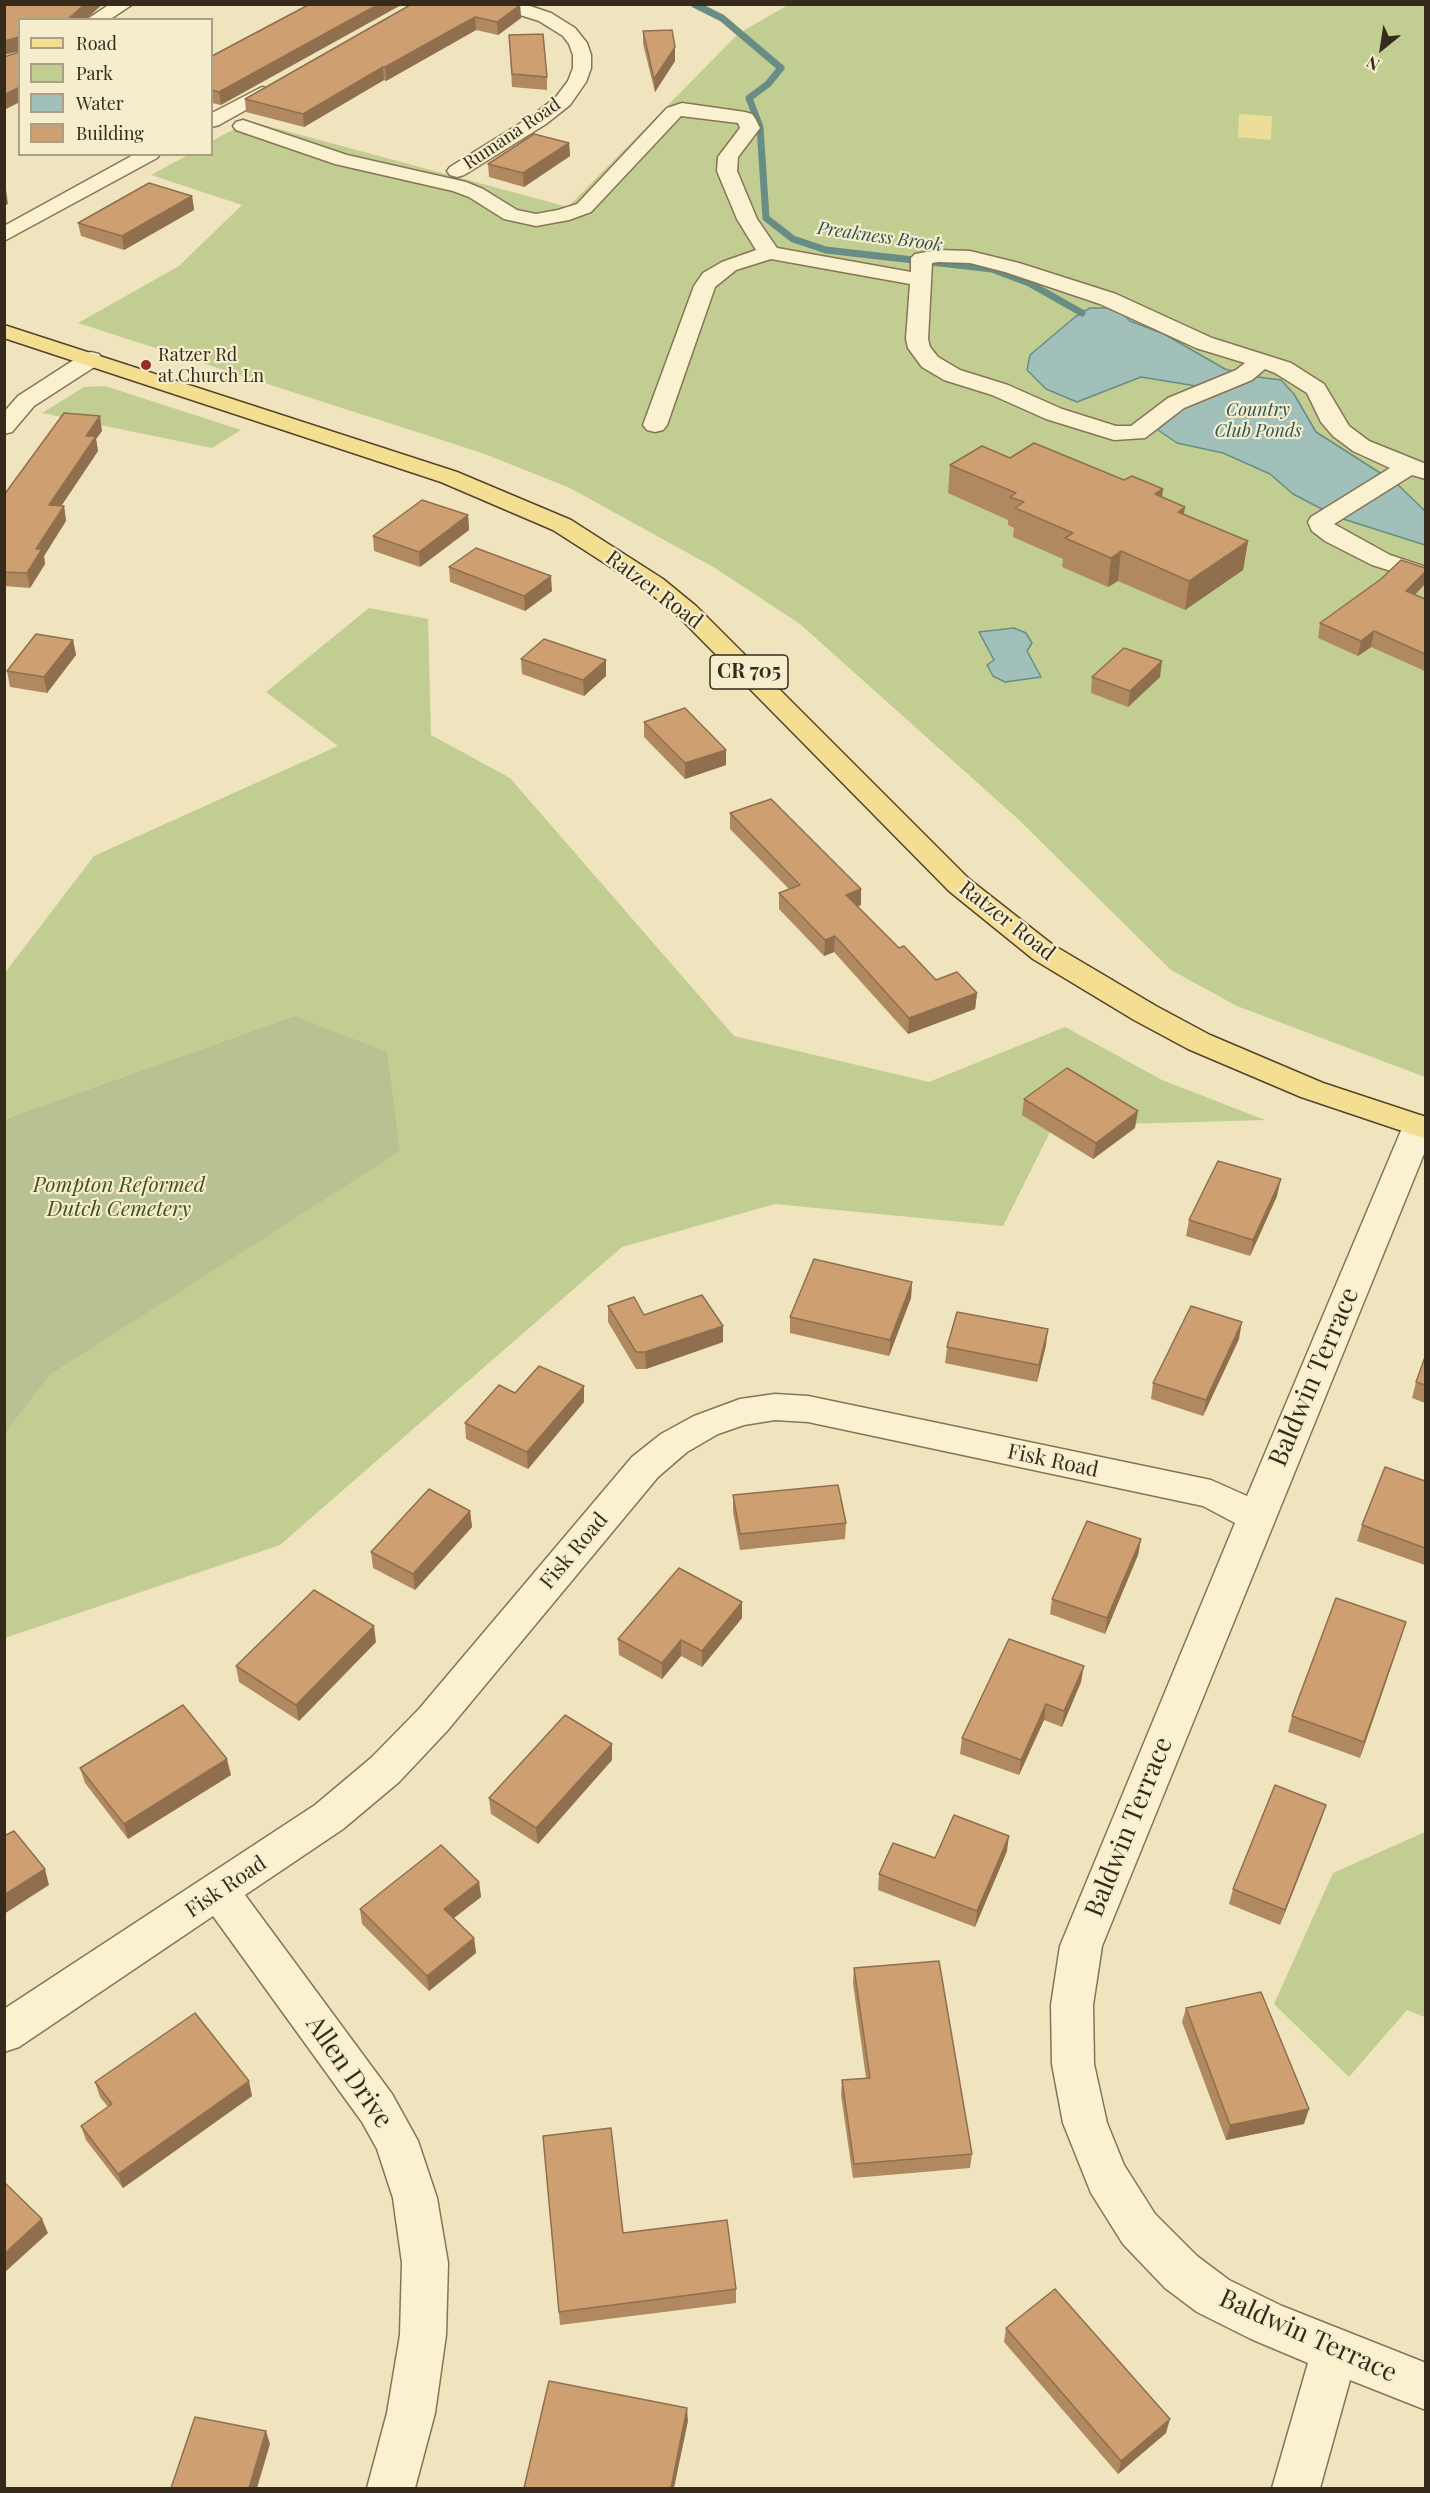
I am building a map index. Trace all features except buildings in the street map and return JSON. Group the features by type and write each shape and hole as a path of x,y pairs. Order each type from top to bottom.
{"main road":[{"name":"Ratzer Road","path":"4,331 449,477 561,525 654,584 687,611 959,885 1043,952 1114,996 1199,1042 1312,1090 1422,1127"}],"street":[{"path":"98,18 124,4"},
{"name":"Rumana Road","path":"456,171 539,120 563,101 577,82 582,68 582,55 578,43 568,32 545,17 504,4"},
{"path":"213,120 282,82"},
{"path":"243,126 342,160 459,186 476,192 511,215 536,220 562,216 584,208 674,112 682,109 745,118 750,128 728,157 727,171 747,219 770,252 815,263 922,268 938,256 970,258 1023,271 1108,300 1204,343 1298,375 1316,389 1333,422 1352,440 1408,472"},
{"path":"4,235 146,156"},
{"path":"655,425 705,286 711,278 729,266 770,252"},
{"path":"922,268 917,327 919,348 930,362 952,375 1000,390 1054,414 1122,435 1137,433 1176,403 1244,375 1262,361"},
{"path":"4,427 36,394 91,359"},
{"path":"1408,472 1320,522 1325,530 1381,560 1425,575"},
{"name":"Baldwin Terrace","path":"1422,1127 1256,1517 1081,1946 1072,2005 1073,2064 1085,2123 1107,2178 1139,2229 1181,2272 1213,2296 1267,2323 1425,2387"},
{"name":"Fisk Road","path":"4,2033 329,1817 385,1770 434,1720 645,1467 674,1443 706,1425 740,1412 775,1407 808,1408 1211,1494 1256,1517"},
{"name":"Allen Drive","path":"219,1892 377,2108 396,2141 415,2198 425,2263 423,2335 411,2413 391,2488"},
{"path":"1296,2488 1335,2351"}],"green space":[{"path":"788,5 1425,5 1425,1077 1237,1006 1171,970 1018,819 800,624 715,568 570,488 482,453 78,323 179,266 242,205 151,175 186,156 213,156 213,140 249,121 568,207 738,34"},
{"path":"105,386 241,430 212,448 42,413 84,387"},
{"path":"369,608 428,619 431,735 510,778 734,1036 929,1082 1065,1027 1162,1080 1265,1120 1053,1126 1003,1226 775,1204 622,1247 280,1545 5,1638 5,1434 50,1375 400,1150 294,1016 5,1119 4,974 94,856 338,746 266,692"},
{"name":"Pompton Reformed Dutch Cemetery","path":"294,1016 387,1052 400,1151 50,1375 5,1434 5,1119"},
{"path":"1425,1832 1425,2017 1407,2010 1349,2077 1274,2004 1333,1873"}],"sand":[{"path":"1239,114 1272,116 1271,140 1238,137"}],"water":[{"name":"Country Club Ponds","path":"1090,308 1107,308 1124,315 1130,321 1164,334 1225,369 1250,376 1281,380 1294,394 1316,432 1396,483 1425,511 1425,545 1337,517 1293,494 1270,474 1223,453 1177,443 1158,430 1157,424 1207,391 1196,386 1141,377 1077,402 1046,389 1027,370 1030,355 1075,317"},
{"path":"1014,628 1026,633 1032,643 1027,651 1041,677 1005,682 993,676 987,665 994,660 979,632"}],"waterway":[{"name":"Preakness Brook","path":"694,4 722,18 781,68 768,84 749,98 760,127 766,218 793,239 826,250 992,269 1029,283 1082,313"}],"place":[{"name":"Ratzer Rd at Church Ln","path":"146,365"}]}
